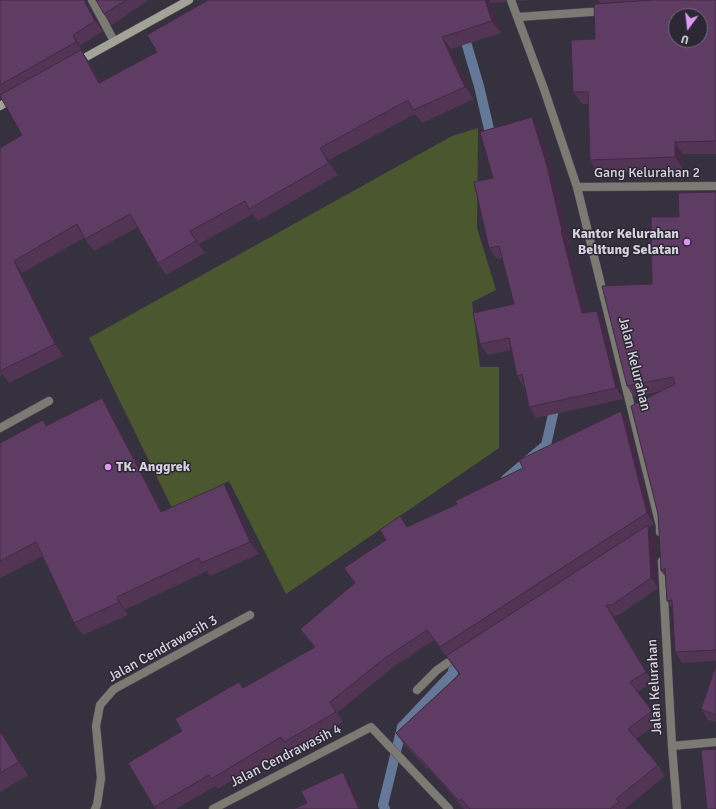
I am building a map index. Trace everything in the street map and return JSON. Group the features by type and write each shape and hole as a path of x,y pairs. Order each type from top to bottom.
{"street":[{"path":"92,0 114,42"},
{"path":"67,68 190,0"},
{"name":"Jalan Kelurahan","path":"511,0 544,89 577,187 661,545 677,809"},
{"path":"518,17 613,10"},
{"path":"0,106 20,94"},
{"name":"Gang Kelurahan 2","path":"577,187 716,186"},
{"path":"0,428 49,401"},
{"name":"Jalan Cendrawasih 3","path":"95,809 97,805 101,778 96,726 100,705 114,689 250,615"},
{"path":"417,690 437,670 467,650"},
{"name":"Jalan Cendrawasih 4","path":"213,809 371,727 449,809"},
{"path":"672,746 716,742"}],"green space":[{"path":"478,128 477,228 496,290 472,302 480,367 499,367 499,448 286,594 229,481 173,510 89,338 452,136"}],"building":[{"path":"0,0 84,0 95,21 73,35 76,42 0,85"},
{"path":"96,0 126,0 104,14"},
{"path":"208,0 485,0 492,21 442,37 465,87 413,110 408,100 320,148 329,163 249,209 245,201 190,231 196,241 158,263 130,214 85,239 77,224 14,261 55,344 0,371 0,148 22,135 0,95 81,50 99,83 157,52 147,35"},
{"path":"653,0 716,0 716,141 675,142 675,157 590,160 588,92 573,92 571,40 595,39 594,4"},
{"path":"532,117 547,166 561,231 582,313 597,311 616,388 529,407 522,374 517,376 509,338 480,344 473,313 514,304 499,246 489,248 474,182 493,178 480,132"},
{"path":"716,192 716,650 675,652 672,600 667,601 665,568 661,571 658,514 631,406 675,384 673,377 627,386 602,286 652,284 651,217 679,217 678,193"},
{"path":"102,398 161,512 224,484 250,542 201,563 199,558 117,597 119,602 74,623 36,542 0,561 0,443 43,420 46,426"},
{"path":"621,411 647,513 440,647 427,630 385,658 330,702 336,712 284,742 281,737 211,779 209,775 154,807 128,763 182,731 175,719 239,682 243,688 315,647 300,629 355,583 344,568 386,540 380,530 400,516 407,527 457,504 455,501 523,468 519,460"},
{"path":"648,525 651,578 612,605 606,605 646,672 630,682 652,711 628,729 658,765 616,799 619,802 610,809 470,809 461,799 459,801 396,733 460,674 446,656"},
{"path":"716,665 716,715 701,709"},
{"path":"0,731 19,762 0,773"},
{"path":"716,749 716,809 707,809 701,750"},
{"path":"343,772 359,809 293,809 307,803 301,791"}],"waterway":[{"path":"463,32 479,86 492,142"},
{"path":"506,479 546,445 554,410 552,401"},
{"path":"385,809 383,805 402,727 453,673 454,654"}],"place":[{"name":"Kantor Kelurahan Belitung Selatan","path":"687,242"},
{"name":"TK. Anggrek","path":"108,467"}]}
